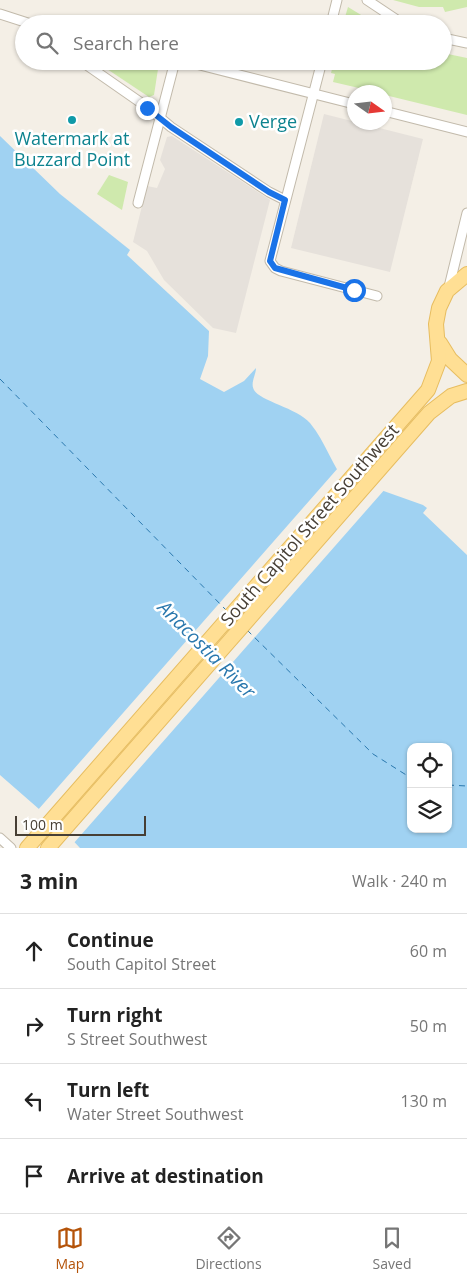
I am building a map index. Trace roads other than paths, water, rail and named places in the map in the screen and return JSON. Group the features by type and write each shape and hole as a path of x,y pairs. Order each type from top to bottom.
{"main road":[{"name":"South Capitol Street Southwest","path":"27,848 432,384 439,361 437,316 448,291 467,274"},
{"path":"438,340 450,359 466,367"},
{"path":"48,848 407,438 439,404 451,396 467,391"}],"street":[{"path":"333,15 337,0"},
{"path":"367,0 390,15"},
{"path":"0,14 15,19"},
{"path":"452,40 467,43"},
{"path":"93,70 160,119 262,188 285,200"},
{"path":"138,203 173,70"},
{"path":"220,70 347,102"},
{"path":"319,70 271,257 273,266 281,271 377,296"},
{"path":"392,113 467,132"},
{"path":"448,291 467,213"},
{"path":"0,838 11,848"}],"water":[{"name":"Anacostia River","path":"0,136 60,194 130,250 127,255 209,331 208,356 200,379 224,392 244,381 256,368 253,382 254,390 263,398 297,413 310,423 321,438 344,481 350,488 378,489 423,505 427,508 423,513 467,555 467,848 80,848 63,830 0,775"}],"place":[{"name":"Watermark at Buzzard Point","path":"72,120"},
{"name":"Verge","path":"239,122"}]}
